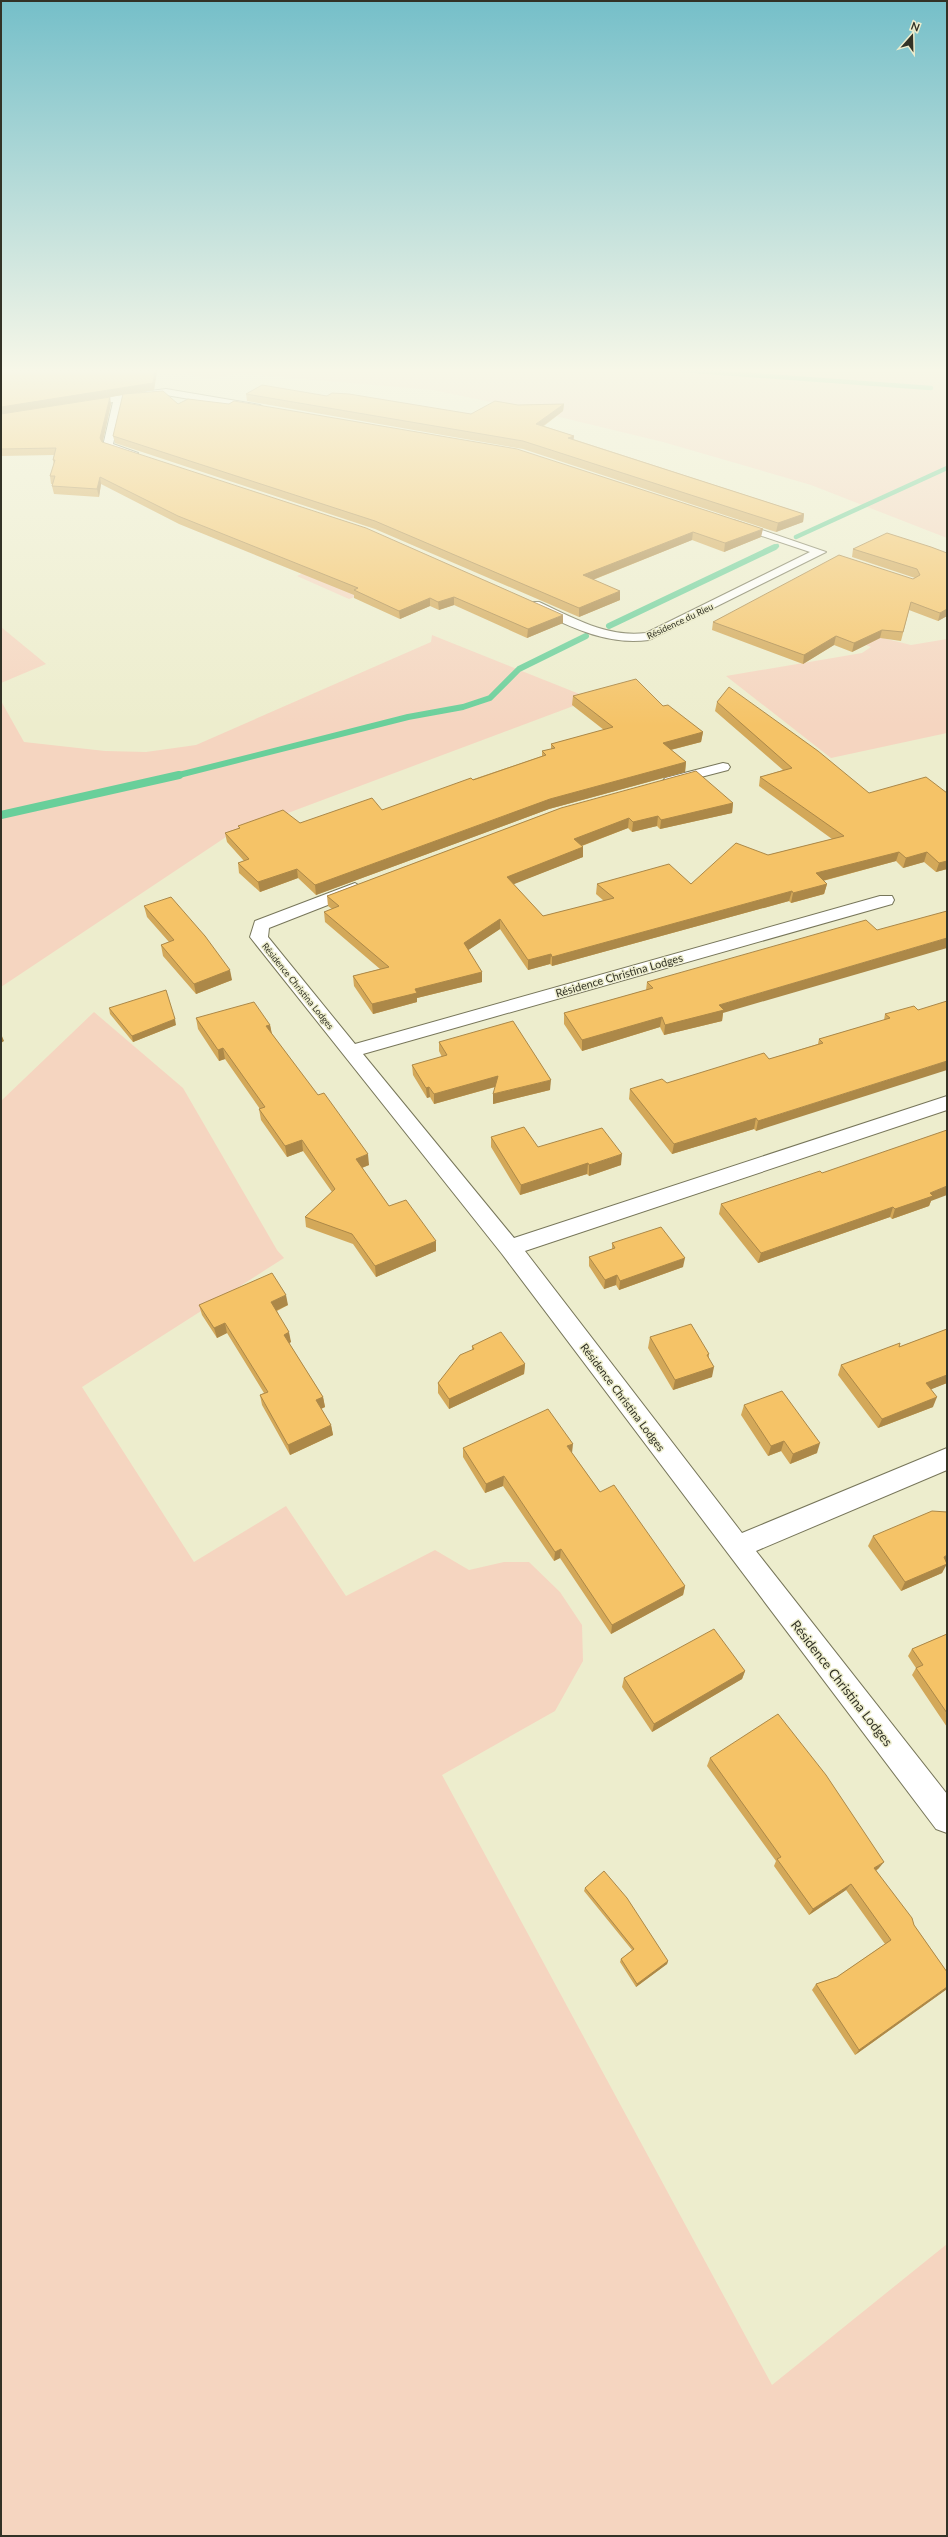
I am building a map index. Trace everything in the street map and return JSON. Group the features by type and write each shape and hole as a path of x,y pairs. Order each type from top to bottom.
{"street":[{"name":"Résidence du Rieu","path":"523,600 596,632 620,638 640,639 824,553 723,520"},
{"path":"653,786 723,767"},
{"name":"Résidence Christina Lodges","path":"372,882 277,917 260,925 258,937 510,1248 737,1547 947,1818"},
{"name":"Résidence Christina Lodges","path":"351,1051 886,900"},
{"path":"510,1248 947,1103"},
{"path":"737,1547 947,1459"}],"shaded area":[{"path":"820,488 947,488 947,538"},
{"path":"306,572 379,588 349,599 297,576"},
{"path":"782,613 911,645 947,639 947,733 831,758 726,676 862,653 871,647"},
{"path":"1,627 46,664 1,683"},
{"path":"432,635 592,699 229,835 1,987 1,701 24,742 105,751 146,752 196,745 431,642"},
{"path":"94,1012 183,1088 277,1250 284,1258 82,1387 194,1562 286,1506 346,1596 435,1550 469,1570 504,1562 529,1562 560,1592 582,1625 583,1661 555,1711 442,1775 772,2385 947,2244 947,2536 1,2536 1,1101"}],"building":[{"path":"123,488 244,488 366,528 563,615 528,629 454,597 438,602 430,598 399,611 354,590 358,588 178,516"},
{"path":"274,488 638,488 763,529 725,543 693,532 583,575 620,591 579,608 375,521"},
{"path":"670,488 724,488 804,514 778,523"},
{"path":"887,533 947,553 947,609 940,613 911,602 903,632 882,630 854,643 836,636 804,655 713,622 839,555 913,579 920,575 917,569 853,549"},
{"path":"636,679 663,706 668,705 703,732 663,743 686,762 550,799 315,885 297,869 258,882 238,863 249,859 225,833 240,828 238,826 283,810 300,823 372,798 382,810 471,778 473,780 546,755 542,751 555,748 551,744 613,727 573,696"},
{"path":"729,687 818,751 869,793 926,777 947,793 947,861 939,863 927,852 906,858 899,852 816,873 827,884 793,893 792,891 552,957 551,954 528,960 500,919 464,943 482,972 415,989 417,993 372,1004 353,976 389,967 324,912 339,906 327,896 561,808 696,771 733,803 661,820 658,816 633,822 629,818 574,839 583,847 507,877 543,916 614,898 597,884 669,864 691,884 736,843 768,855 844,836 760,777 792,768 717,702"},
{"path":"171,897 205,936 230,970 194,984 161,945 174,940 144,906"},
{"path":"947,911 947,938 719,1005 724,1010 665,1025 662,1017 582,1040 564,1013 653,988 647,982 866,920 877,930"},
{"path":"166,990 175,1019 132,1036 109,1008"},
{"path":"947,1001 947,1061 758,1121 756,1118 674,1144 630,1089 662,1079 667,1083 764,1053 769,1059 823,1043 819,1039 890,1018 885,1014 914,1006 918,1010"},
{"path":"254,1002 270,1025 266,1026 318,1095 324,1093 368,1154 356,1159 389,1206 406,1200 436,1241 375,1266 352,1234 305,1217 335,1189 302,1140 285,1146 259,1109 265,1107 223,1048 218,1050 196,1018"},
{"path":"513,1021 551,1080 493,1094 498,1076 434,1094 429,1087 426,1088 412,1065 447,1055 439,1042"},
{"path":"524,1127 538,1147 602,1128 622,1154 589,1165 588,1163 521,1185 491,1137"},
{"path":"947,1130 947,1186 930,1193 933,1196 895,1209 893,1207 761,1253 721,1204 820,1171 822,1173"},
{"path":"661,1227 685,1258 620,1281 617,1275 605,1280 589,1257 615,1248 612,1243"},
{"path":"272,1273 286,1295 271,1302 289,1332 284,1335 323,1397 316,1400 331,1425 288,1445 260,1395 268,1392 225,1323 214,1328 199,1305"},
{"path":"691,1324 709,1354 707,1355 714,1367 675,1380 650,1337"},
{"path":"947,1329 947,1375 926,1383 937,1397 882,1419 841,1365 900,1343 899,1347"},
{"path":"501,1332 525,1364 449,1399 438,1383 460,1355 474,1349 472,1346"},
{"path":"782,1391 820,1443 793,1454 784,1441 771,1446 744,1405"},
{"path":"548,1409 573,1444 567,1446 600,1492 614,1485 685,1586 612,1625 561,1549 555,1552 504,1476 486,1484 463,1448"},
{"path":"932,1511 947,1512 947,1555 944,1557 947,1564 905,1582 873,1536"},
{"path":"714,1629 745,1671 654,1724 624,1678"},
{"path":"947,1634 947,1713 916,1668 923,1665 912,1649"},
{"path":"778,1714 826,1775 884,1862 874,1868 912,1918 914,1925 947,1972 947,1987 859,2050 816,1984 837,1977 891,1940 851,1884 813,1909 777,1859 781,1857 710,1758"},
{"path":"604,1871 627,1898 668,1961 637,1984 621,1959 634,1949 585,1888"}],"waterway":[{"path":"796,537 902,488"},
{"path":"772,548 777,546"},
{"path":"609,626 775,547"},
{"path":"179,775 408,717 463,707 490,698 519,669 586,636"},
{"path":"1,815 179,775"}]}
